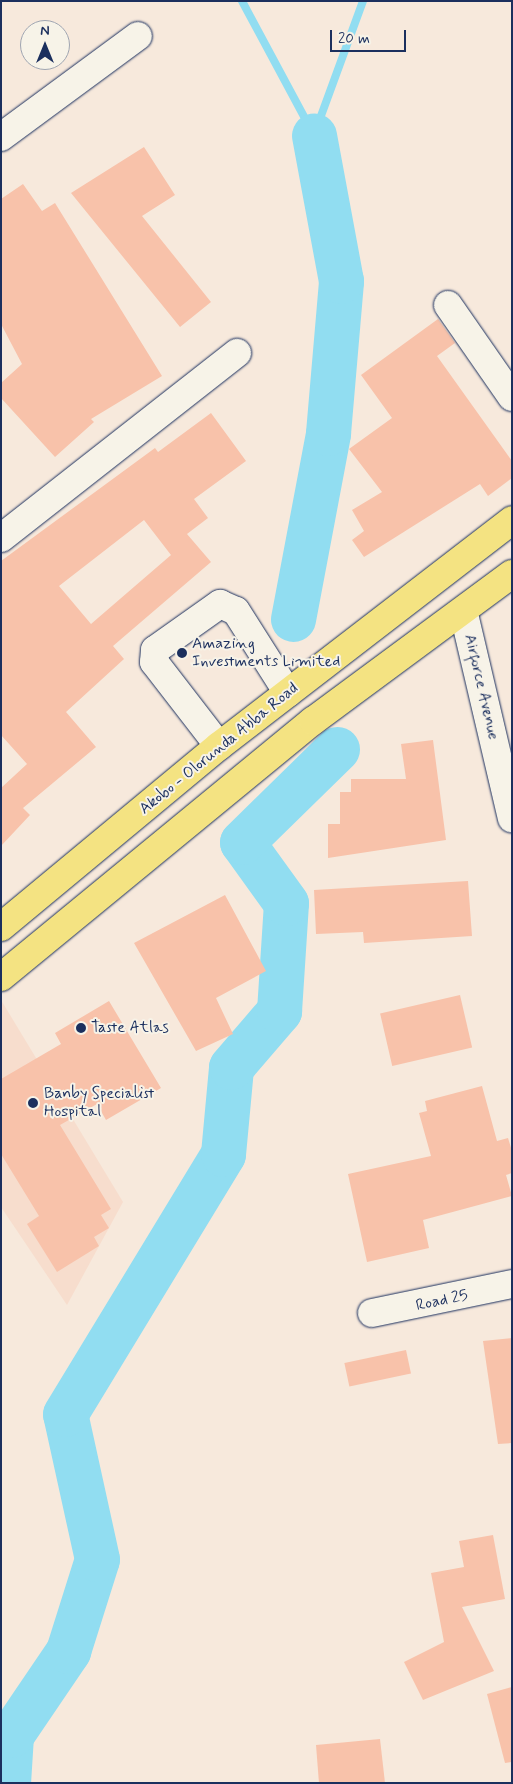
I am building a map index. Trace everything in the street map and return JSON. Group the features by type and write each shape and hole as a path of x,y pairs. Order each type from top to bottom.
{"main road":[{"name":"Akobo - Olorunda Abba Road","path":"1,927 219,746 512,520"},
{"path":"1,977 313,720 464,614 512,574"}],"street":[{"path":"1,138 138,36"},
{"path":"448,305 512,397"},
{"path":"1,538 237,353"},
{"path":"219,746 154,662 155,650 220,604 236,611 292,690"},
{"name":"Airforce Avenue","path":"464,614 512,818"},
{"name":"Road 25","path":"372,1313 512,1284"}],"shaded area":[{"name":"Banby Specialist Hospital","path":"1,1000 123,1202 67,1305 1,1207"}],"building":[{"path":"144,147 175,195 142,216 211,302 180,327 71,193"},
{"path":"23,184 42,211 55,203 162,376 91,419 94,422 55,457 1,398 1,383 22,364 1,324 1,199"},
{"path":"438,319 455,343 437,356 512,461 512,478 488,496 480,484 364,557 352,540 364,531 352,510 382,492 349,449 392,418 361,375"},
{"path":"211,413 246,461 194,499 208,518 187,534 211,562 113,646 124,659 66,712 96,747 23,808 30,815 1,846 1,788 27,764 1,735 1,561 155,448 158,452","holes":["144,520 171,555 91,624 59,586"]},
{"path":"433,740 446,840 328,858 328,824 340,824 340,792 351,792 351,779 406,779 401,744"},
{"path":"468,881 472,936 364,943 363,932 316,934 314,890"},
{"path":"225,895 266,971 216,998 233,1034 196,1051 134,943"},
{"path":"460,995 472,1048 392,1066 380,1013"},
{"name":"Banby Specialist Hospital","path":"109,1001 161,1088 106,1120 97,1104 60,1125 111,1209 101,1215 109,1228 94,1237 99,1246 57,1272 27,1224 39,1216 1,1154 1,1079 61,1044 55,1033"},
{"path":"482,1086 497,1141 508,1138 512,1151 512,1173 506,1175 512,1196 423,1220 429,1248 367,1262 348,1174 431,1156 419,1113 427,1111 425,1101"},
{"path":"512,1338 512,1443 498,1444 483,1341"},
{"path":"406,1350 411,1373 349,1387 344,1363"},
{"path":"493,1535 505,1599 462,1607 494,1671 423,1700 404,1662 444,1642 431,1573 464,1567 459,1541"},
{"path":"512,1687 512,1762 505,1763 487,1694"},
{"path":"380,1739 385,1783 319,1783 316,1745"}],"waterway":[{"path":"242,1 314,135"},
{"path":"314,135 363,1"},
{"path":"293,619 328,433 341,281 314,135"},
{"path":"8,1783 11,1735 68,1651 97,1559 65,1414 223,1154 231,1067 279,1011 286,903 242,842 337,749"}],"place":[{"name":"Amazing Investments Limited","path":"182,653"},
{"name":"Taste Atlas","path":"81,1028"},
{"name":"Banby Specialist Hospital","path":"33,1103"}]}
